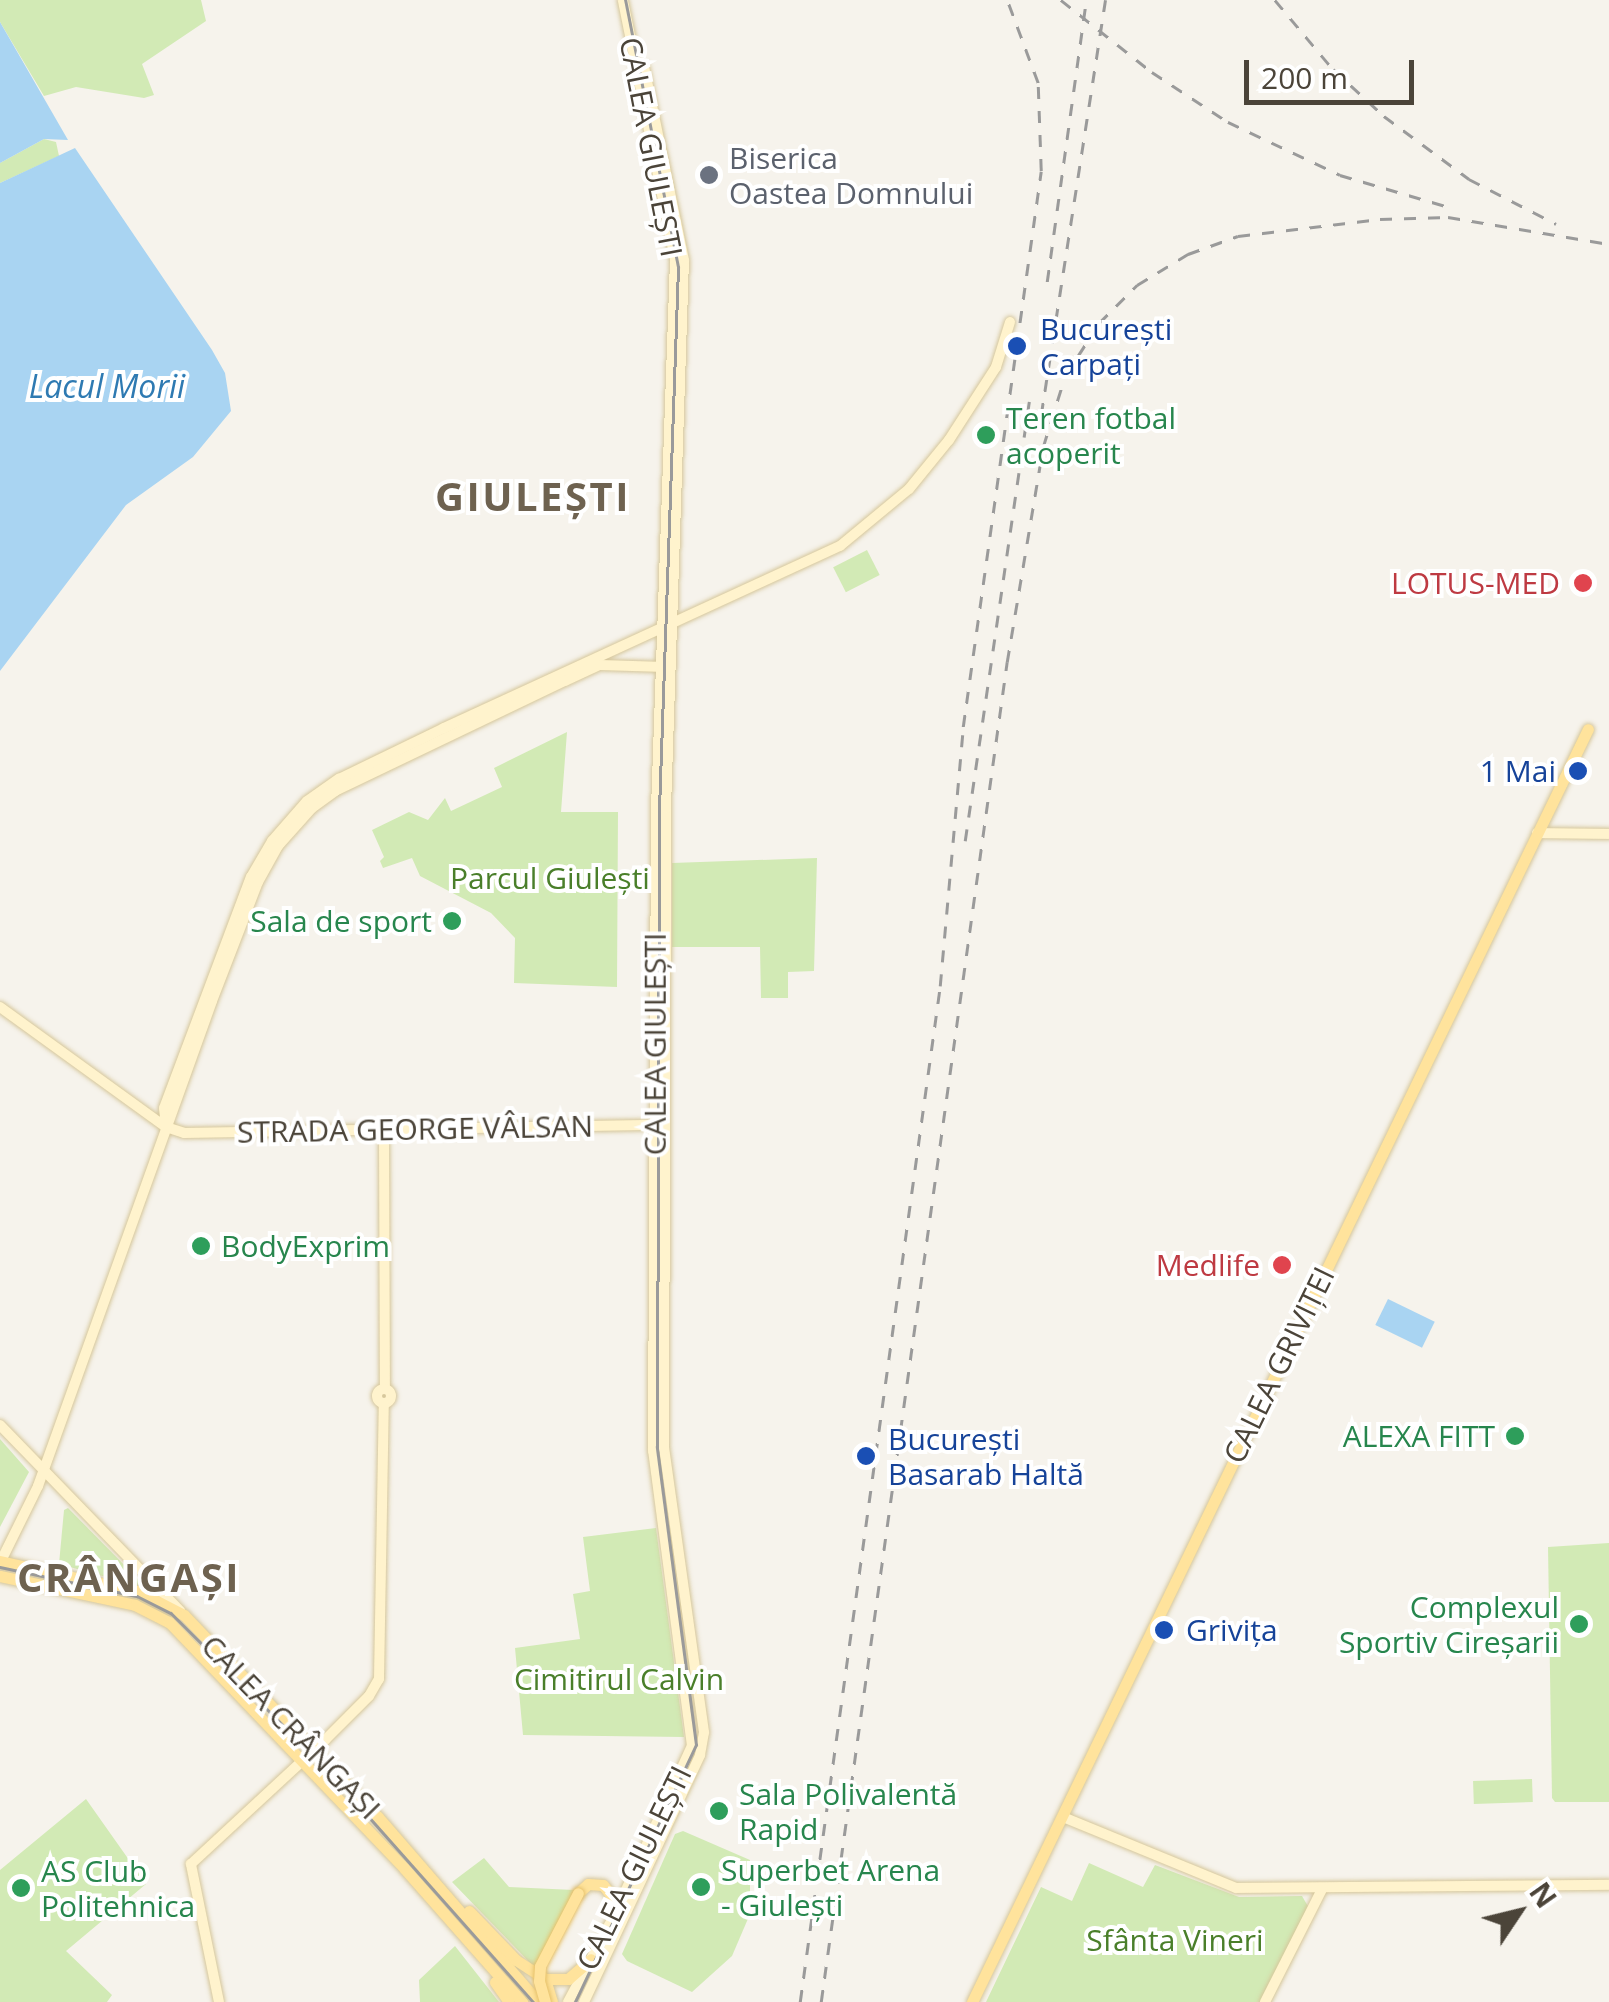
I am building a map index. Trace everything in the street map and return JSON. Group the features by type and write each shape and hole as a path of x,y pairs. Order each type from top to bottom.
{"main road":[{"name":"CALEA GRIVIȚEI","path":"972,2002 1588,728"},
{"path":"1,1559 137,1591 184,1615"},
{"name":"CALEA CRÂNGAȘI","path":"0,1576 135,1605 175,1628 368,1830 409,1863"},
{"name":"CALEA CRÂNGAȘI","path":"184,1615 378,1817 409,1863"},
{"path":"378,1817 391,1825 510,1954 545,1979 568,1979 591,1959"},
{"path":"368,1830 509,2002"},
{"path":"409,1863 493,1960 522,2002"},
{"path":"545,2002 538,1981 540,1966 578,1893 588,1884 604,1885 613,1898 614,1916"},
{"path":"493,1960 545,2002"},
{"path":"545,1979 545,2002"}],"street":[{"name":"CALEA GIULEȘTI","path":"568,2002 614,1916 692,1746 654,1451 675,259 627,0"},
{"path":"1,1559 43,1470 166,1128 164,1108 199,1025 252,877 281,829 320,789 832,550 909,489 949,440 991,376 1010,322"},
{"path":"598,661 666,667"},
{"path":"1537,833 1609,834"},
{"path":"0,1007 166,1128"},
{"name":"CALEA GIULEȘTI","path":"584,2002 703,1744 664,1450 660,1125"},
{"name":"STRADA GEORGE VÂLSAN","path":"166,1128 197,1135 660,1125"},
{"path":"218,2002 191,1864 369,1696 380,1674 384,1404 377,1398 384,1389 384,1129"},
{"name":"CALEA CRÂNGAȘI","path":"0,1425 184,1615"},
{"path":"1063,1817 1236,1888 1609,1885"},
{"path":"1265,2002 1322,1889"},
{"path":"1302,1890 1313,1907"}],"green space":[{"path":"0,0 201,0 206,21 142,64 154,95 144,98 76,87 44,96 0,22"},
{"path":"44,139 56,142 59,156 0,183 0,163"},
{"path":"867,550 880,575 846,592 833,567"},
{"name":"Parcul Giulești","path":"567,732 561,812 618,812 617,987 514,983 515,938 491,913 420,876 412,858 383,868 380,861 384,857 372,830 409,812 428,820 445,798 451,811 502,787 494,768"},
{"path":"817,858 814,971 788,972 788,998 761,998 760,947 672,947 672,863"},
{"path":"0,1439 29,1472 0,1527"},
{"path":"68,1508 142,1587 59,1564 64,1510"},
{"name":"Cimitirul Calvin","path":"656,1528 684,1737 523,1735 515,1648 580,1639 573,1594 590,1591 583,1537"},
{"name":"Complexul Sportiv Cireșarii","path":"1609,1543 1609,1802 1555,1802 1548,1547"},
{"path":"1532,1779 1533,1802 1474,1804 1473,1781"},
{"path":"86,1799 146,1884 66,1951 112,1995 107,2002 0,2002 0,1870"},
{"name":"Superbet Arena - Giulești","path":"683,1831 750,1860 750,1914 732,1956 692,1992 627,1961 622,1954 675,1834"},
{"path":"484,1858 509,1887 574,1890 536,1969 452,1882"},
{"name":"Sfânta Vineri","path":"1089,1863 1143,1887 1155,1865 1239,1897 1302,1896 1309,1908 1262,2002 986,2002 1041,1887 1072,1901"},
{"path":"455,1946 499,2002 420,2002 419,1980"}],"water":[{"path":"0,22 68,140 44,139 0,163"},
{"name":"Lacul Morii","path":"75,148 212,350 225,373 231,411 193,457 126,505 0,671 0,183"},
{"path":"1388,1299 1435,1322 1422,1348 1375,1325"}],"tram line":[{"path":"575,2002 696,1745 657,1448 659,809 678,267 625,0"},
{"path":"0,1567 137,1596 171,1613 322,1764 533,2002"}],"railway":[{"path":"800,2002 940,986 963,727 1041,171 1038,83 1007,0"},
{"path":"1061,0 1152,72 1228,122 1340,175 1452,208"},
{"path":"1047,282 1086,0"},
{"path":"1041,415 1105,0"},
{"path":"1275,0 1333,69 1384,116 1469,179 1556,224"},
{"path":"821,2002 1007,662 1043,447 1065,376 1099,323 1137,285 1188,254 1238,236 1380,219 1448,217 1609,244"},
{"path":"965,841 1031,391"}],"place":[{"name":"Biserica Oastea Domnului","path":"709,175"},
{"name":"București Carpați","path":"1017,346"},
{"name":"Teren fotbal acoperit","path":"986,435"},
{"name":"LOTUS-MED","path":"1583,583"},
{"name":"1 Mai","path":"1578,771"},
{"name":"Sala de sport","path":"452,921"},
{"name":"BodyExprim","path":"201,1246"},
{"name":"Medlife","path":"1282,1265"},
{"name":"ALEXA FITT","path":"1515,1436"},
{"name":"București Basarab Haltă","path":"866,1456"},
{"name":"Complexul Sportiv Cireșarii","path":"1579,1624"},
{"name":"Grivița","path":"1164,1630"},
{"name":"Sala Polivalentă Rapid","path":"719,1811"},
{"name":"Superbet Arena - Giulești","path":"701,1887"},
{"name":"AS Club Politehnica","path":"21,1888"}],"district":[{"name":"GIULEȘTI","path":"533,496"},
{"name":"CRÂNGAȘI","path":"129,1577"}]}
